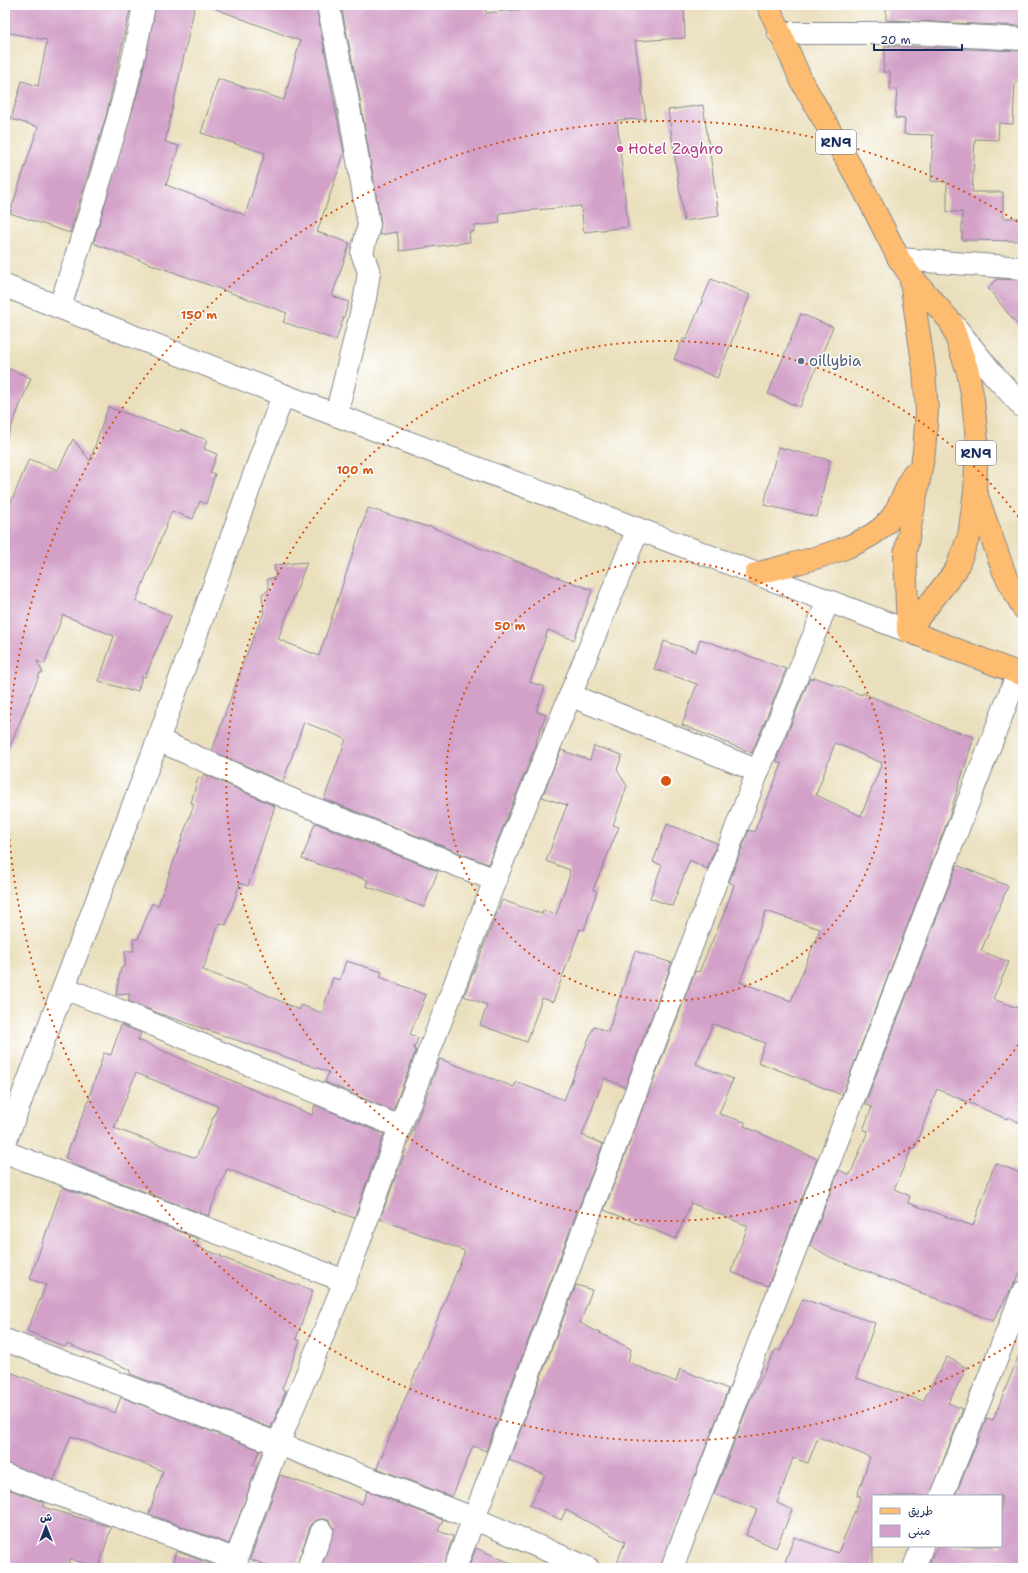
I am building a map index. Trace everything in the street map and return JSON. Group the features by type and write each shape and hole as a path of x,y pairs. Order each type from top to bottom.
{"main road":[{"name":"RN9","path":"768,5 779,33 802,82 863,188 904,267 951,322 968,372 973,400 977,441 975,491 969,536 958,564 908,631"},
{"name":"RN9","path":"904,267 924,376 927,411 924,452 905,554 908,631"},
{"path":"756,574 823,555 849,546 871,535 891,519 924,452"},
{"path":"975,491 1004,572 1023,608"},
{"path":"908,631 1021,674"}],"street":[{"path":"60,307 117,121 136,50 144,5"},
{"path":"328,5 347,96 369,225 362,253 369,272 365,298 336,415"},
{"path":"779,33 911,33 1023,39"},
{"path":"904,267 1023,268"},
{"path":"5,286 283,395 908,631"},
{"path":"951,322 993,374 1023,407"},
{"path":"5,1142 65,988 158,740 283,395"},
{"path":"5,1475 235,1564 278,1444 345,1282 400,1127 495,880 572,696 638,529"},
{"path":"455,1568 758,771 828,601"},
{"path":"672,1568 1021,674"},
{"path":"572,696 758,771"},
{"path":"158,740 297,802 495,880"},
{"path":"65,988 400,1127"},
{"path":"5,1152 345,1282"},
{"path":"942,1495 1023,1292"},
{"path":"5,1340 473,1518 588,1568"},
{"path":"308,1568 322,1531"},
{"path":"914,1568 922,1547"}],"building":[{"path":"11,5 131,5 106,116 70,233 10,213 38,127 11,119 22,81 38,86 47,40 5,32"},
{"path":"156,5 195,5 165,142 179,146 166,185 245,215 265,153 201,133 218,79 284,100 300,41 211,7 212,5 316,5 344,154 317,232 350,243 332,296 349,302 336,340 283,322 287,313 95,244 94,241 140,85"},
{"path":"341,5 485,5 486,13 547,7 546,5 684,5 685,38 635,41 646,119 617,120 628,227 584,232 581,206 499,213 500,223 474,226 474,232 469,232 470,242 400,251 397,232 379,235 381,223 359,94"},
{"path":"886,5 1023,5 1023,26 886,20"},
{"path":"885,46 1023,51 1023,82 1015,82 1013,124 999,123 998,140 975,139 972,192 1003,192 1003,218 1023,218 1023,241 962,240 962,212 947,212 947,182 931,181 933,135 904,134 905,119 895,118 897,90 890,89 890,72 883,72"},
{"path":"703,105 719,216 684,221 668,110"},
{"path":"711,279 750,295 717,378 674,359 683,339 686,340"},
{"path":"997,279 1023,280 1023,332 988,288"},
{"name":"oillybia","path":"801,314 833,327 800,407 768,394"},
{"path":"5,367 31,378 6,440 5,440"},
{"path":"108,407 179,432 180,430 207,440 204,449 217,454 210,473 215,474 206,504 200,501 193,519 172,511 136,601 171,616 145,677 142,676 138,691 132,689 131,691 99,681 114,636 63,615 44,664 37,661 43,673 40,673 5,758 5,517 29,459 58,470 73,439 90,461"},
{"path":"778,447 830,460 817,517 764,505"},
{"path":"368,508 428,527 429,526 480,548 592,590 574,640 548,630 530,682 545,687 536,711 546,715 536,742 537,743 488,864 324,799 346,739 304,722 283,782 212,751 245,658 264,612 262,594 269,590 267,579 276,577 274,565 307,562 278,639 319,656"},
{"path":"700,639 786,669 752,753 682,725 697,684 654,669 664,641 696,652"},
{"path":"814,677 862,695 863,693 948,729 974,737 948,820 842,1095 758,1062 765,1043 713,1024 696,1064 733,1079 719,1114 745,1122 744,1126 817,1159 768,1286 731,1272 748,1226 691,1203 676,1239 604,1210 695,971 699,972 723,916 734,885 729,882 749,830 754,832 782,764 776,761 810,678 814,679","holes":["835,743 882,763 861,816 816,795","766,911 820,929 791,1001 740,982"]},
{"path":"594,746 622,755 617,770 627,786 613,825 619,827 593,890 597,891 584,930 580,929 553,1002 542,998 527,1042 480,1025 487,1005 464,996 502,900 542,914 543,910 556,915 570,870 546,861 567,805 542,797 561,750 590,760"},
{"path":"204,774 275,806 248,886 240,883 226,925 219,923 203,970 259,991 299,1010 301,1005 322,1013 333,978 340,980 346,961 382,972 380,977 426,995 410,1034 418,1038 414,1049 416,1050 393,1111 325,1082 329,1072 158,1013 128,1001 130,994 116,995 121,968 125,966 125,951 134,951 133,939 138,939 152,903 158,906 194,804 191,803 198,778 202,779"},
{"path":"315,823 438,871 424,907 366,886 368,880 302,859"},
{"path":"667,824 717,843 707,869 690,860 672,906 650,898 662,865 653,862"},
{"path":"957,865 1008,886 981,951 1009,962 993,999 1023,1010 1023,1124 1008,1117 1007,1119 937,1089 914,1149 912,1148 894,1189 910,1196 908,1203 973,1226 995,1163 1023,1174 1023,1268 993,1321 830,1257 810,1245 839,1170 850,1175 868,1131 863,1130 872,1107 865,1104"},
{"path":"635,951 672,963 625,1087 604,1078 582,1135 603,1144 486,1451 473,1446 452,1497 377,1468 465,1251 380,1219 440,1059 514,1087 516,1082 564,1100 594,1026 608,1032"},
{"path":"121,1025 141,1033 138,1040 312,1115 315,1105 384,1134 354,1218 227,1169 208,1216 70,1163 71,1160 65,1158 90,1097 104,1053 111,1055","holes":["136,1073 218,1106 196,1158 114,1128"]},
{"path":"62,1187 199,1239 195,1246 222,1256 221,1257 275,1278 313,1290 296,1339 300,1341 282,1389 286,1391 271,1428 130,1374 131,1370 67,1344 65,1347 27,1331 46,1285 30,1279"},
{"path":"576,1285 592,1290 580,1323 631,1349 628,1362 676,1382 680,1369 728,1389 660,1568 615,1568 625,1542 566,1510 561,1520 530,1505 545,1475 509,1460"},
{"path":"803,1299 875,1323 856,1378 923,1401 947,1357 967,1368 948,1403 963,1409 930,1495 872,1495 873,1568 783,1568 794,1537 838,1553 861,1496 857,1496 870,1457 818,1437 808,1463 793,1458 777,1503 792,1510 776,1548 746,1535 757,1509 714,1494 751,1398 776,1349 780,1351"},
{"path":"1021,1350 1023,1351 1023,1568 927,1568 937,1547 1002,1547 1002,1495 955,1495 987,1418 993,1420"},
{"path":"5,1370 115,1413 121,1397 260,1450 253,1465 257,1467 229,1544 149,1514 163,1471 71,1436 54,1480 5,1463"},
{"path":"280,1475 362,1504 367,1491 443,1520 438,1531 453,1536 443,1568 321,1568 334,1529 327,1519 314,1521 310,1527 296,1568 274,1568 250,1559"},
{"path":"5,1488 45,1503 43,1507 111,1527 99,1567 70,1559 67,1568 5,1568"},
{"path":"476,1548 522,1568 468,1568"},
{"path":"176,1551 211,1564 210,1568 171,1568"}],"place":[{"name":"Hotel Zaghro","path":"620,149"},
{"name":"oillybia","path":"801,361"}]}
